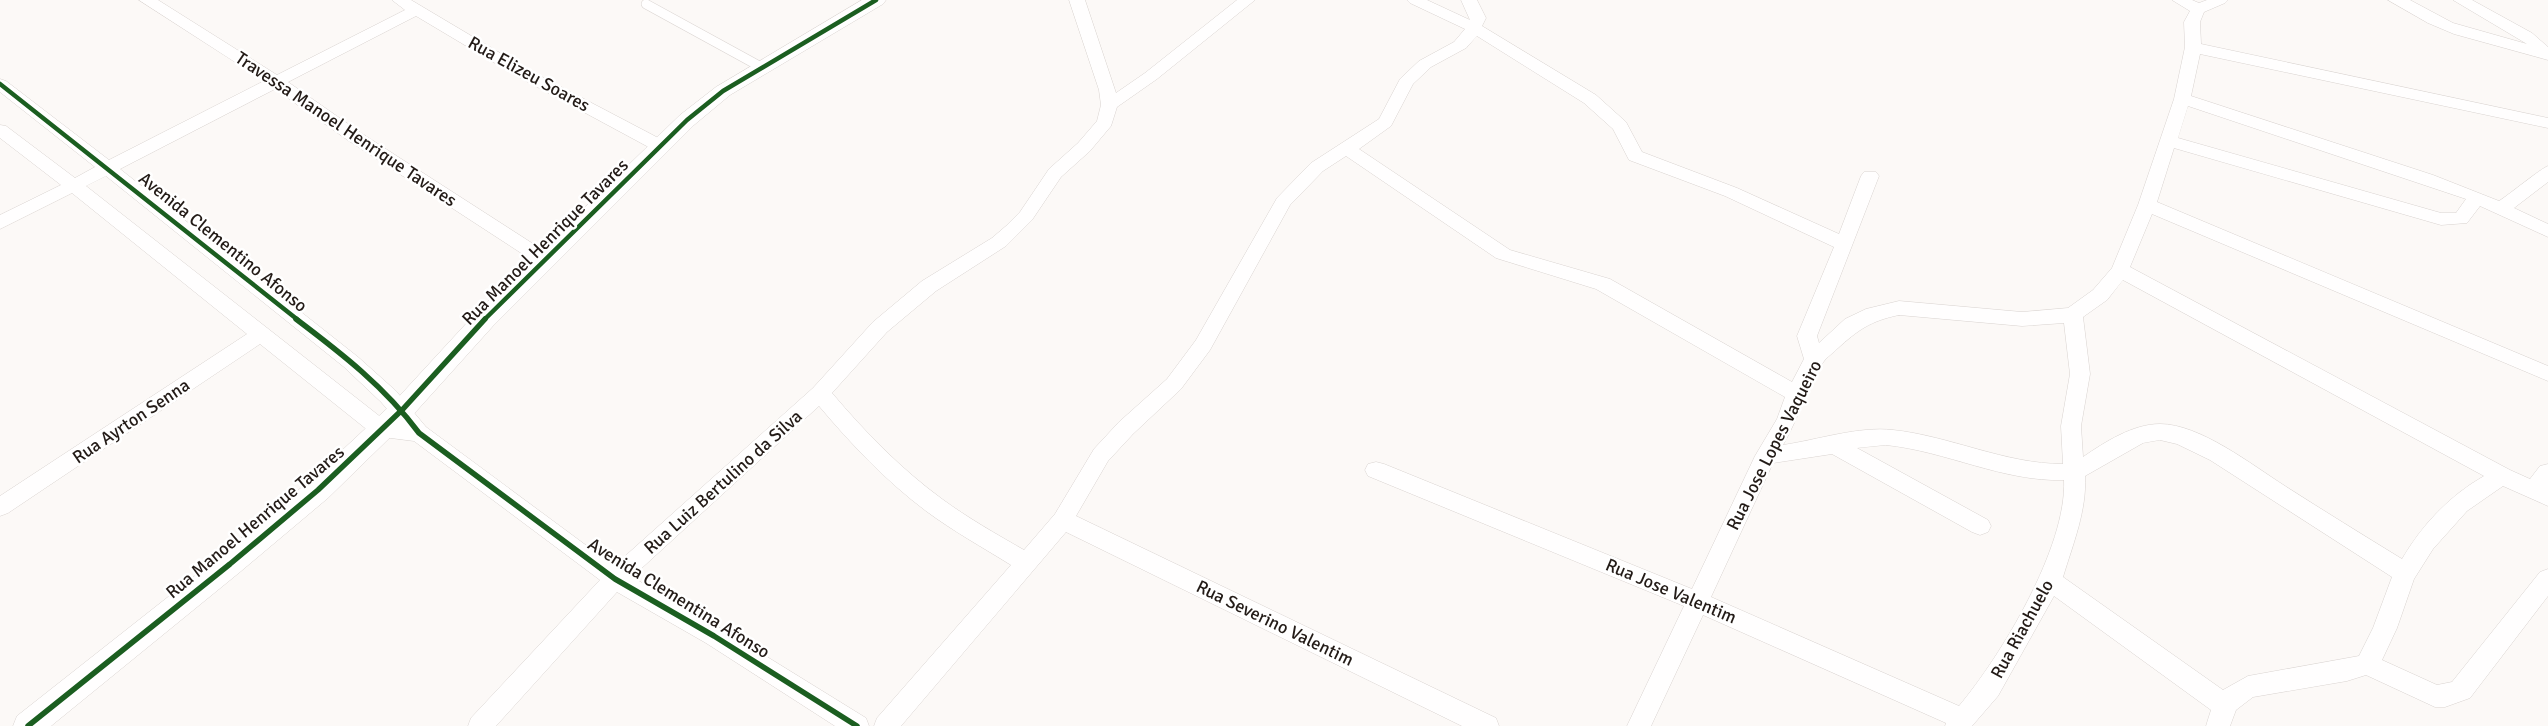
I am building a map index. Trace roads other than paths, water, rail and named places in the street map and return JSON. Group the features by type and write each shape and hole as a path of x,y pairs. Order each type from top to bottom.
{"street":[{"name":"Travessa Manoel Henrique Tavares","path":"147,0 278,82 355,137 545,260"},
{"name":"Rua Elizeu Soares","path":"400,0 521,72 660,146"},
{"name":"Rua Manoel Henrique Tavares","path":"28,726 230,564 318,490 403,409 484,320 660,146 723,91 876,0"},
{"path":"1077,0 1107,90 1109,105 1167,64 1247,0"},
{"path":"1416,0 1474,28 1590,99 1620,126 1635,156 1731,192 1844,244"},
{"path":"886,726 1063,520 1101,455 1126,428 1174,384 1203,345 1283,202 1317,167 1367,136 1384,122 1396,104 1406,82 1418,70 1460,45 1474,28 1478,18 1469,0"},
{"path":"2180,0 2198,9"},
{"path":"2073,315 2100,295 2120,270 2147,205 2182,99 2193,47 2192,22 2198,9 2220,0"},
{"path":"2396,0 2413,6 2447,26 2548,54"},
{"path":"2461,0 2526,36 2548,54"},
{"path":"0,223 416,10"},
{"path":"2193,47 2252,62 2548,123"},
{"name":"Avenida Clementino Afonso","path":"0,85 109,168 340,354 403,409 419,433"},
{"path":"2182,99 2477,197 2548,230"},
{"name":"Rua Luiz Bertulino da Silva","path":"480,726 616,579 820,393 864,343 929,286 999,242 1012,230 1026,216 1056,173 1098,131 1104,122 1109,105"},
{"path":"0,130 74,185 382,430 419,433"},
{"path":"2168,141 2442,219 2461,219 2477,197"},
{"path":"1346,148 1503,254 1603,284 1796,394"},
{"path":"2501,208 2536,184 2548,172"},
{"path":"1814,359 1807,336 1870,176"},
{"path":"2147,205 2548,374"},
{"path":"2120,270 2502,476 2541,494 2548,472"},
{"name":"Rua Jose Lopes Vaqueiro","path":"1639,726 1696,601 1766,456 1787,420 1796,394 1814,359 1852,324 1873,314 1900,308 2022,319 2073,315"},
{"name":"Rua Riachuelo","path":"1960,723 1989,688 2051,582 2072,510 2074,471 2071,426 2080,374 2073,315"},
{"name":"Rua Ayrton Senna","path":"0,507 261,334"},
{"path":"820,393 863,445 900,478 936,506 1027,563"},
{"path":"1766,456 1834,445 1864,437 1893,438 1921,442 1988,461 2046,471 2074,471 2123,443 2145,434 2165,431 2176,434 2217,454 2405,573"},
{"name":"Avenida Clementina Afonso","path":"419,433 616,579 714,636 806,696 857,726"},
{"path":"1834,445 1980,526"},
{"name":"Rua Jose Valentim","path":"1376,470 1696,601 1960,723"},
{"path":"2367,664 2387,624 2405,573 2444,518 2475,491 2502,476"},
{"name":"Rua Severino Valentim","path":"1063,520 1487,726"},
{"path":"2051,582 2221,716 2236,694 2248,687 2347,670 2367,664 2425,693 2435,696 2452,694 2461,690 2548,579"}],"lane":[{"path":"646,4 761,67"}]}
